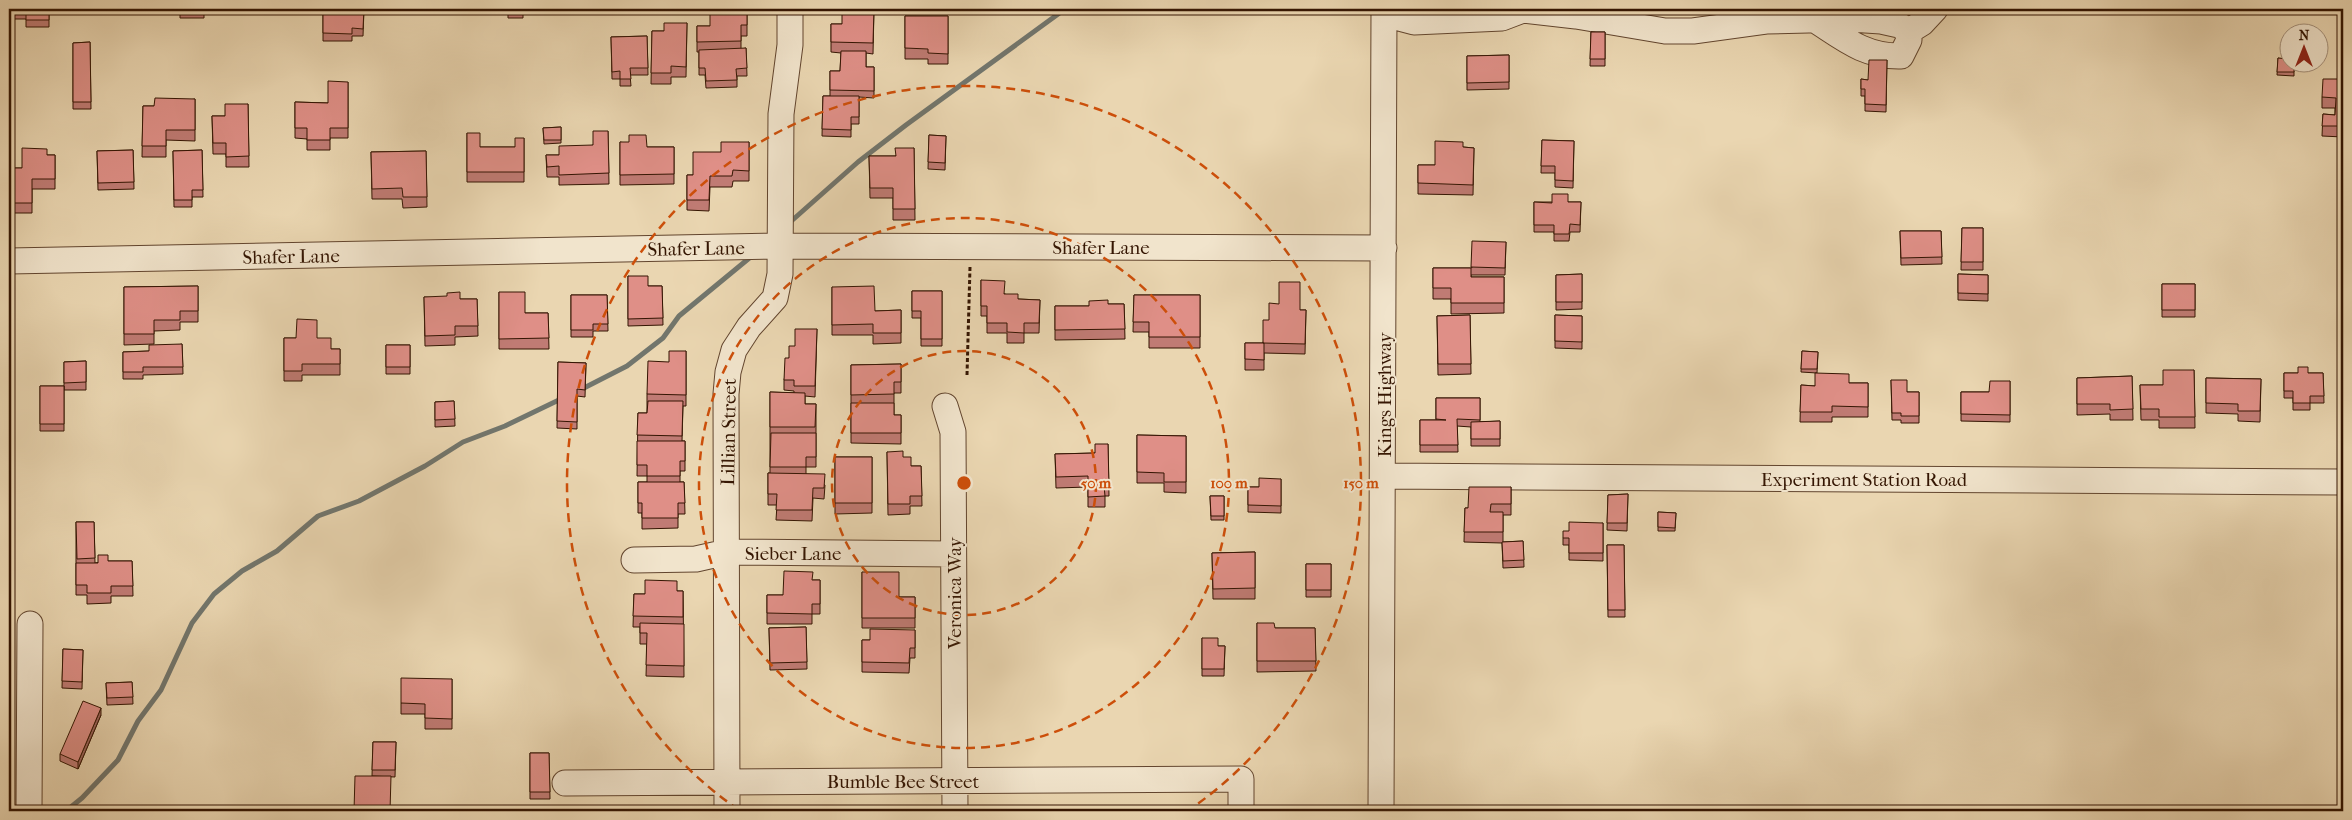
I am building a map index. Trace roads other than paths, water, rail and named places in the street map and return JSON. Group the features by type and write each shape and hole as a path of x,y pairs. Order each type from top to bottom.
{"street":[{"name":"Lillian Street","path":"727,811 726,394 728,372 734,350 749,327 774,298 780,274 781,114 790,45 790,9"},
{"path":"1384,9 1395,17 1414,22 1502,18 1523,10 1576,12 1665,31 1693,30 1766,21 1814,20 1881,21 1899,25 1909,31"},
{"name":"Kings Highway","path":"1381,811 1384,476 1384,9"},
{"path":"1909,31 1922,23 1935,9"},
{"path":"1814,20 1868,53 1887,56 1901,56 1909,40 1909,31"},
{"name":"Shafer Lane","path":"9,261 781,246 1384,248"},
{"name":"Veronica Way","path":"945,406 953,432 955,811"},
{"name":"Experiment Station Road","path":"1384,476 2343,482"},
{"name":"Sieber Lane","path":"634,560 712,557 727,552 954,554"},
{"path":"29,811 30,624"},
{"name":"Bumble Bee Street","path":"566,783 1241,779 1241,811"}],"waterway":[{"path":"788,224 858,162 1065,9"},
{"path":"580,390 627,366 663,338 679,316 753,255"},
{"path":"66,811 82,798 118,760 138,721 161,690 192,623 214,594 242,571 277,551 318,516 359,501 425,466 463,442 505,426 563,398"}]}
